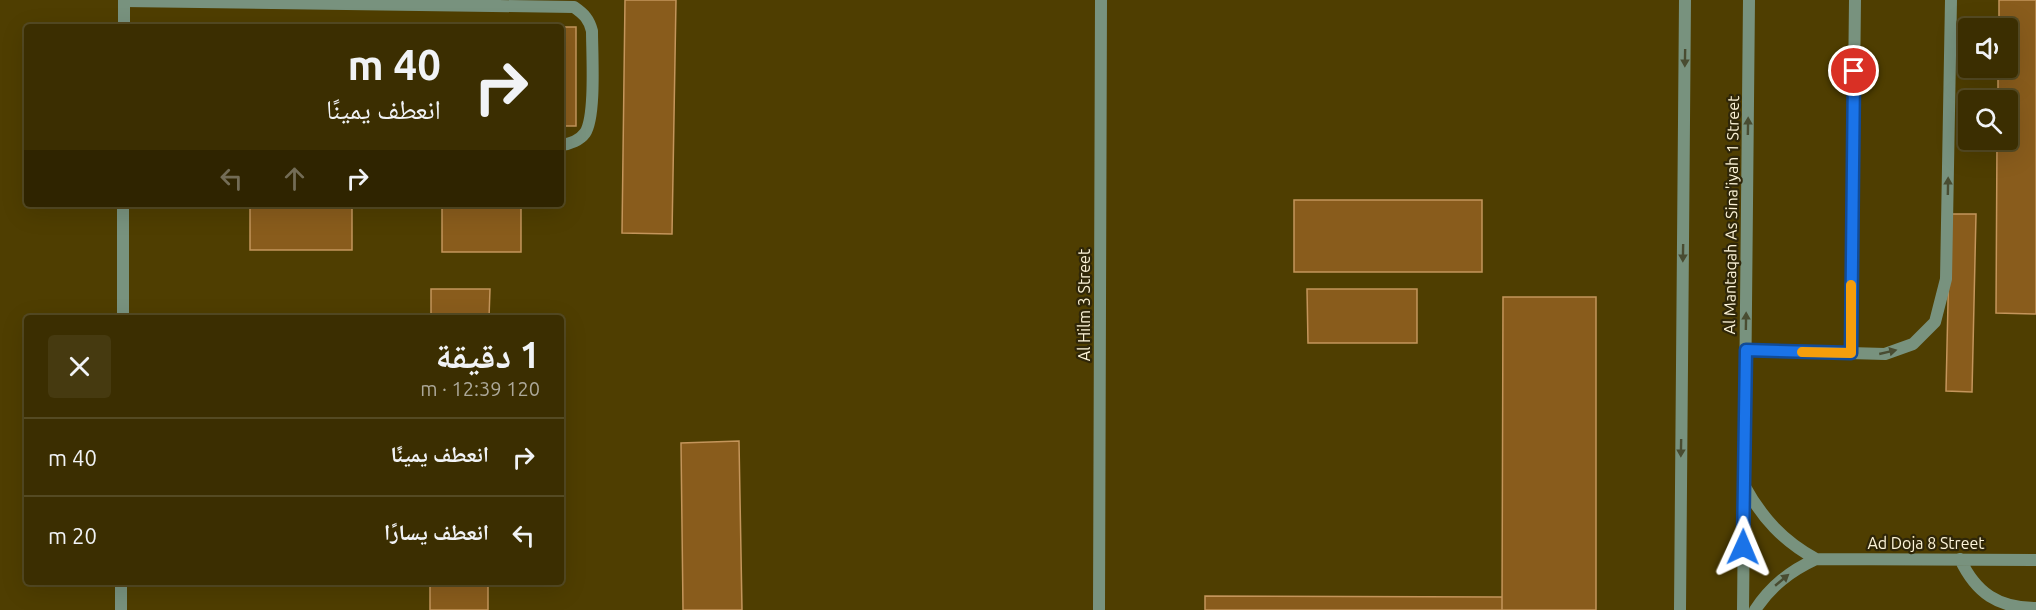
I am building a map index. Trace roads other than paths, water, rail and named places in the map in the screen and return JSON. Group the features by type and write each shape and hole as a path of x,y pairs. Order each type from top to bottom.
{"street":[{"path":"124,24 124,0 574,7 583,13 592,31 591,116 584,134 577,140 564,144"},
{"name":"Al Hilm 3 Street","path":"1099,610 1101,0"},
{"path":"1680,610 1685,0"},
{"name":"Al Mantaqah As Sina'iyah 1 Street","path":"1743,610 1749,0"},
{"path":"1851,353 1855,0"},
{"path":"1746,350 1885,354 1913,344 1935,322 1946,279 1951,0"},
{"path":"123,207 123,315"},
{"path":"1744,485 1766,520 1797,548 1816,559"},
{"name":"Ad Doja 8 Street","path":"1755,610 1764,596 1779,581 1796,568 1816,559 2036,560"},
{"path":"1960,559 1968,576 1980,590 1995,600 2013,607 2036,608"},
{"path":"121,585 121,610"}]}
